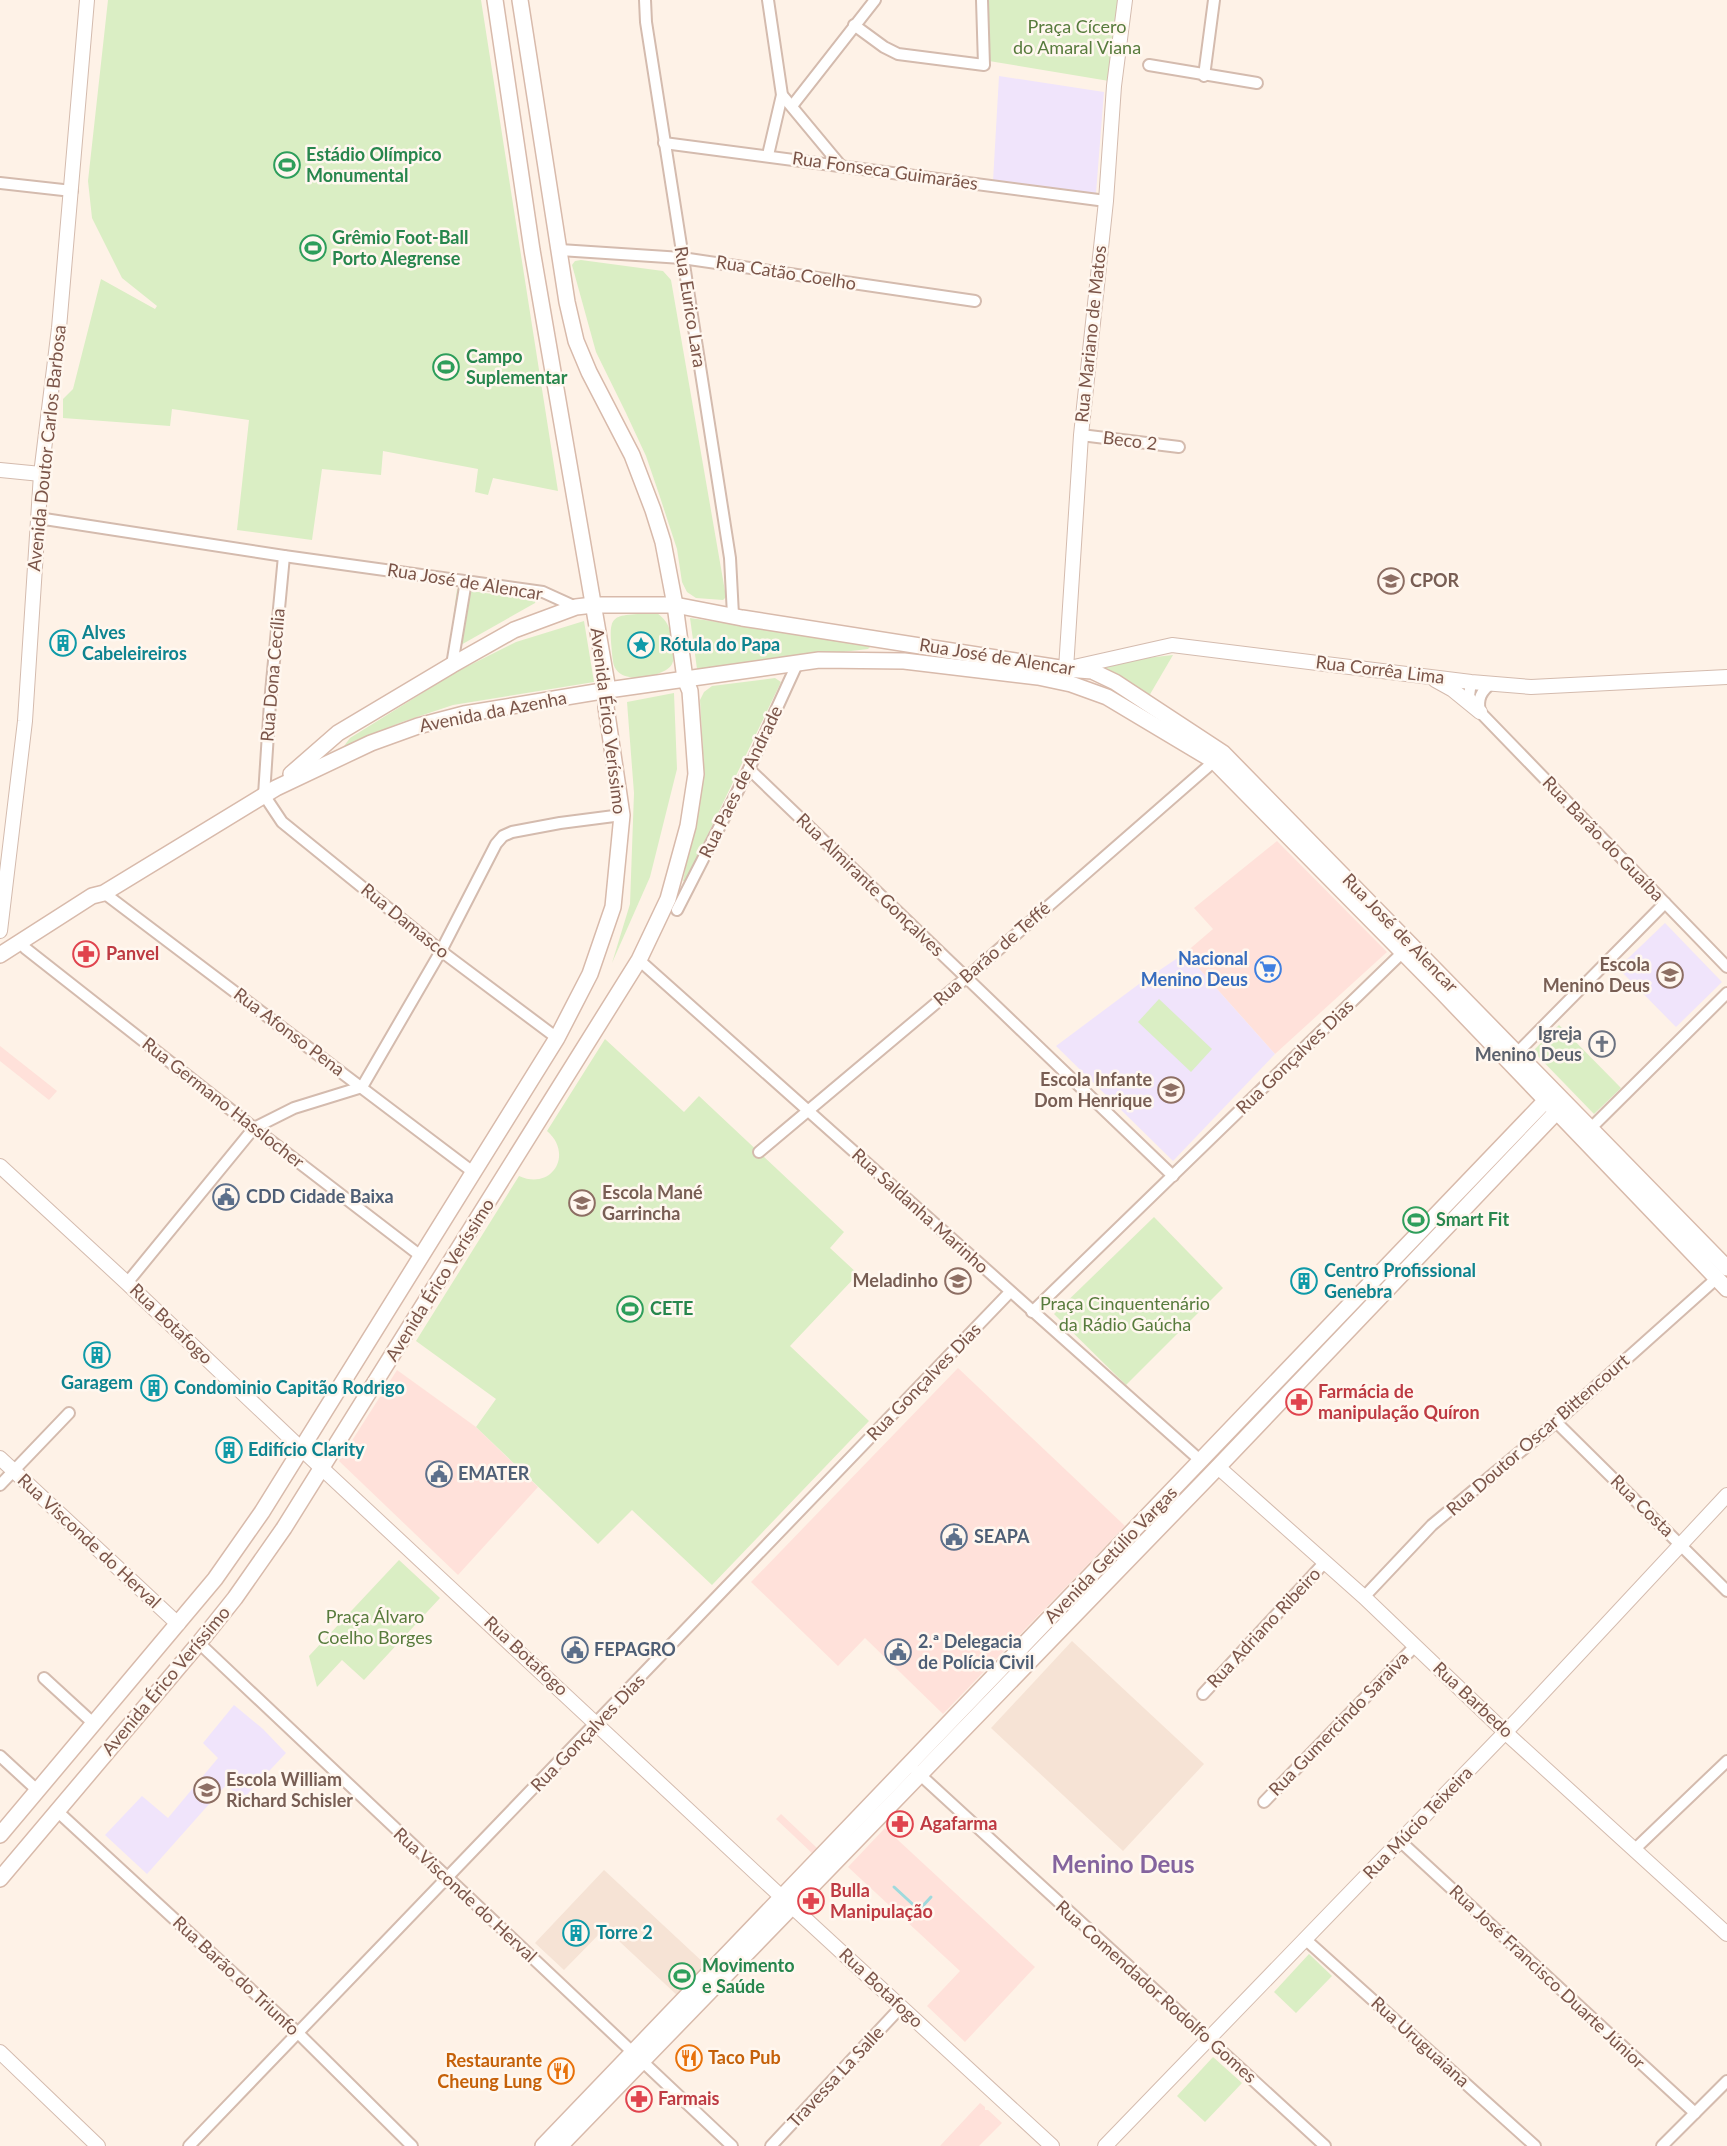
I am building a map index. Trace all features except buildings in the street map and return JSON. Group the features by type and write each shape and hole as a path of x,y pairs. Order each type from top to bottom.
{"main road":[{"name":"Avenida Érico Veríssimo","path":"0,1835 215,1579 302,1449 557,1038 590,974 613,907 622,815 606,707 608,690 532,250 495,0"},
{"name":"Avenida Érico Veríssimo","path":"0,1879 199,1643 248,1581 323,1468 676,903 696,774 690,691 685,679 675,605 663,542 653,510 632,455 576,341 567,302 520,0"},
{"name":"Rua José de Alencar","path":"576,607 675,605 1066,669 1092,671 1115,682 1219,757 1325,856 1516,1054 1556,1102 1724,1278"},
{"name":"Avenida da Azenha","path":"270,791 338,733 514,630 576,607"},
{"name":"Rua José de Alencar","path":"685,679 798,662 885,659 1038,677 1071,684 1107,697 1219,757 1291,837 1490,1042 1556,1102 1591,1128 1724,1278"},
{"name":"Avenida da Azenha","path":"0,955 92,897 104,893 270,791 351,751 418,726 465,714 685,679"},
{"path":"1291,837 1325,856"},
{"name":"Avenida da Azenha","path":"0,964 97,904 104,893"},
{"path":"1395,928 1403,952 1429,963"},
{"name":"Avenida Getúlio Vargas","path":"543,2146 633,2061 909,1774 1201,1461 1556,1102"},
{"name":"Avenida Getúlio Vargas","path":"909,1774 1218,1467 1556,1102"},
{"path":"1201,1461 1209,1460 1218,1467"},
{"name":"Avenida Getúlio Vargas","path":"560,2146 633,2061"}],"street":[{"name":"Avenida Doutor Carlos Barbosa","path":"0,931 25,720 41,474 59,328 87,0"},
{"name":"Rua Eurico Lara","path":"645,0 646,22 664,142 730,558 733,615"},
{"path":"768,0 782,94 768,155"},
{"path":"792,106 875,0"},
{"path":"854,25 884,47 898,54 984,65 982,0"},
{"name":"Rua Mariano de Matos","path":"1066,669 1081,435 1106,201 1114,86 1125,0"},
{"path":"1204,75 1214,0"},
{"path":"1149,65 1257,83"},
{"path":"782,94 841,166"},
{"name":"Rua Fonseca Guimarães","path":"664,142 1106,201"},
{"path":"0,183 72,191"},
{"name":"Rua Catão Coelho","path":"560,250 682,258 975,302"},
{"name":"Beco 2","path":"1081,435 1179,447"},
{"path":"0,470 41,474"},
{"name":"Rua José de Alencar","path":"38,518 284,556 543,592 576,607"},
{"name":"Rua Dona Cecília","path":"270,791 270,703 284,556"},
{"path":"452,665 466,581"},
{"name":"Rua Corrêa Lima","path":"1038,677 1172,645 1530,687 1727,677"},
{"name":"Rua Paes de Andrade","path":"676,903 749,769 798,662"},
{"path":"1422,676 1444,684 1480,712"},
{"name":"Rua Barão do Guaíba","path":"1472,682 1469,696 1480,712 1727,967"},
{"path":"1480,712 1478,702 1480,695 1492,683"},
{"name":"Rua Barão de Teffé","path":"759,1152 966,978 1219,757"},
{"name":"Rua Almirante Gonçalves","path":"749,769 1173,1176"},
{"name":"Rua Damasco","path":"270,791 282,822 441,951 557,1038"},
{"path":"128,1283 254,1128 294,1108 362,1087 441,951 496,844 503,836 560,823 622,815"},
{"name":"Rua Afonso Pena","path":"104,893 473,1173"},
{"path":"1490,1042 1503,1050 1516,1054 1665,903"},
{"name":"Rua Germano Hasslocher","path":"26,948 422,1257"},
{"name":"Rua Gonçalves Dias","path":"1032,1312 1403,952"},
{"name":"Rua Saldanha Marinho","path":"639,960 1201,1461"},
{"path":"1591,1128 1727,993"},
{"name":"Rua Botafogo","path":"0,1166 1052,2146"},
{"name":"Rua Doutor Oscar Bittencourt","path":"1364,1597 1432,1525 1724,1278"},
{"name":"Rua Gonçalves Dias","path":"189,2146 1010,1292"},
{"path":"0,1485 69,1413"},
{"name":"Rua Costa","path":"1556,1422 1727,1591"},
{"name":"Rua Visconde do Herval","path":"0,1458 178,1624"},
{"name":"Rua Barbedo","path":"1218,1467 1364,1597 1505,1732 1727,1934"},
{"name":"Rua Múcio Teixeira","path":"1105,2146 1505,1732 1727,1495"},
{"name":"Rua Adriano Ribeiro","path":"1203,1694 1325,1562"},
{"name":"Rua Visconde do Herval","path":"199,1643 447,1879 633,2061 732,2146"},
{"name":"Rua Gumercindo Saraiva","path":"1264,1802 1414,1646"},
{"path":"44,1678 93,1724"},
{"path":"0,1756 37,1790"},
{"path":"1635,1850 1727,1761"},
{"name":"Rua Comendador Rodolfo Gomes","path":"909,1774 1325,2146"},
{"name":"Rua Barão do Triunfo","path":"56,1810 299,2034 412,2146"},
{"name":"Rua José Francisco Duarte Júnior","path":"1400,1841 1695,2113"},
{"name":"Rua Uruguaiana","path":"1305,1939 1535,2146"},
{"name":"Travessa La Salle","path":"771,2146 901,2007"},
{"path":"0,2052 98,2146"},
{"path":"1662,2146 1727,2081"}],"shaded area":[{"path":"999,76 1104,92 1096,193 993,181"},
{"name":"Nacional Menino Deus","path":"1277,841 1387,952 1275,1054 1185,953 1213,929 1194,908"},
{"name":"Escola Menino Deus","path":"1665,923 1722,982 1676,1027 1618,968"},
{"name":"Escola Infante Dom Henrique","path":"1185,953 1275,1054 1173,1161 1056,1046"},
{"path":"0,1046 57,1091 49,1100 0,1061"},
{"name":"SEAPA","path":"958,1368 1125,1526 943,1714 865,1638 838,1666 751,1582"},
{"name":"EMATER","path":"397,1370 476,1427 538,1487 458,1575 339,1461"},
{"path":"1072,1641 1204,1764 1123,1851 991,1728"},
{"name":"Escola William Richard Schisler","path":"234,1705 263,1729 286,1753 243,1799 226,1785 147,1874 105,1835 142,1796 168,1818 218,1758 203,1743"},
{"path":"781,1814 818,1849 813,1854 776,1819"},
{"path":"885,1828 1035,1967 965,2042 927,2006 960,1971 848,1867"},
{"path":"604,1870 706,1965 678,1996 605,1928 564,1970 535,1943"},
{"path":"980,2103 985,2110 988,2110 1002,2123 979,2146 940,2146"}],"green space":[{"name":"Grêmio Foot-Ball Porto Alegrense","path":"108,0 481,0 558,491 493,478 488,495 475,492 478,469 383,451 381,475 322,469 312,540 237,530 249,420 172,409 170,426 63,418 63,399 73,389 101,279 155,309 157,306 122,278 92,218 88,181"},
{"name":"Praça Cícero do Amaral Viana","path":"987,0 1119,0 1109,81 989,61"},
{"path":"575,261 663,271 671,280 726,597 723,600 696,598 687,592 682,582 677,549 646,456 596,352 572,265"},
{"path":"457,589 536,600 535,603 459,646 450,643"},
{"path":"657,613 664,619 669,629 674,652 672,664 661,673 652,676 642,678 623,675 616,670 613,661 611,633 615,619 620,616"},
{"path":"690,618 867,643 871,646 868,649 697,669"},
{"path":"584,621 594,682 453,705 402,722 365,737 353,745 344,746 350,738 456,672 516,642"},
{"path":"1173,655 1149,696 1094,664"},
{"path":"775,678 781,682 685,882 683,881 704,770 700,700 704,692 712,686"},
{"path":"674,693 677,769 650,877 612,963 630,904 634,793 627,702"},
{"path":"1159,999 1212,1049 1191,1072 1138,1022"},
{"path":"1559,1025 1621,1088 1594,1114 1533,1051"},
{"name":"CETE","path":"605,1039 684,1112 699,1096 844,1232 830,1248 858,1274 790,1346 869,1421 712,1585 632,1510 598,1544 476,1427 496,1399 416,1341 519,1176 541,1179 556,1168 559,1150 555,1140 547,1131"},
{"name":"Praça Cinquentenário da Rádio Gaúcha","path":"1154,1217 1223,1288 1126,1385 1054,1314"},
{"name":"Praça Álvaro Coelho Borges","path":"399,1560 440,1598 364,1680 342,1660 317,1687 309,1656"},
{"path":"1309,1954 1332,1976 1296,2013 1274,1992"},
{"path":"1213,2057 1242,2083 1205,2122 1177,2096"}],"waterway":[{"path":"894,1887 919,1910 931,1897"}],"place":[{"name":"Estádio Olímpico Monumental","path":"287,165"},
{"name":"Grêmio Foot-Ball Porto Alegrense","path":"313,248"},
{"name":"Campo Suplementar","path":"446,367"},
{"name":"CPOR","path":"1391,581"},
{"name":"Alves Cabeleireiros","path":"63,643"},
{"name":"Rótula do Papa","path":"641,645"},
{"name":"Panvel","path":"86,954"},
{"name":"Nacional Menino Deus","path":"1268,969"},
{"name":"Escola Menino Deus","path":"1670,975"},
{"name":"Igreja Menino Deus","path":"1602,1044"},
{"name":"Escola Infante Dom Henrique","path":"1171,1090"},
{"name":"CDD Cidade Baixa","path":"226,1197"},
{"name":"Escola Mané Garrincha","path":"582,1203"},
{"name":"Smart Fit","path":"1416,1220"},
{"name":"Meladinho","path":"958,1281"},
{"name":"Centro Profissional Genebra","path":"1304,1281"},
{"name":"CETE","path":"630,1309"},
{"name":"Garagem","path":"97,1355"},
{"name":"Condominio Capitão Rodrigo","path":"154,1388"},
{"name":"Farmácia de manipulação Quíron","path":"1299,1402"},
{"name":"Edifício Clarity","path":"229,1450"},
{"name":"EMATER","path":"439,1474"},
{"name":"SEAPA","path":"954,1537"},
{"name":"FEPAGRO","path":"575,1650"},
{"name":"2.ª Delegacia de Polícia Civil","path":"898,1652"},
{"name":"Escola William Richard Schisler","path":"207,1790"},
{"name":"Agafarma","path":"900,1824"},
{"name":"Bulla Manipulação","path":"811,1901"},
{"name":"Torre 2","path":"576,1933"},
{"name":"Movimento e Saúde","path":"682,1976"},
{"name":"Taco Pub","path":"689,2058"},
{"name":"Restaurante Cheung Lung","path":"561,2071"},
{"name":"Farmais","path":"639,2099"}],"district":[{"name":"Menino Deus","path":"1123,1865"}]}
